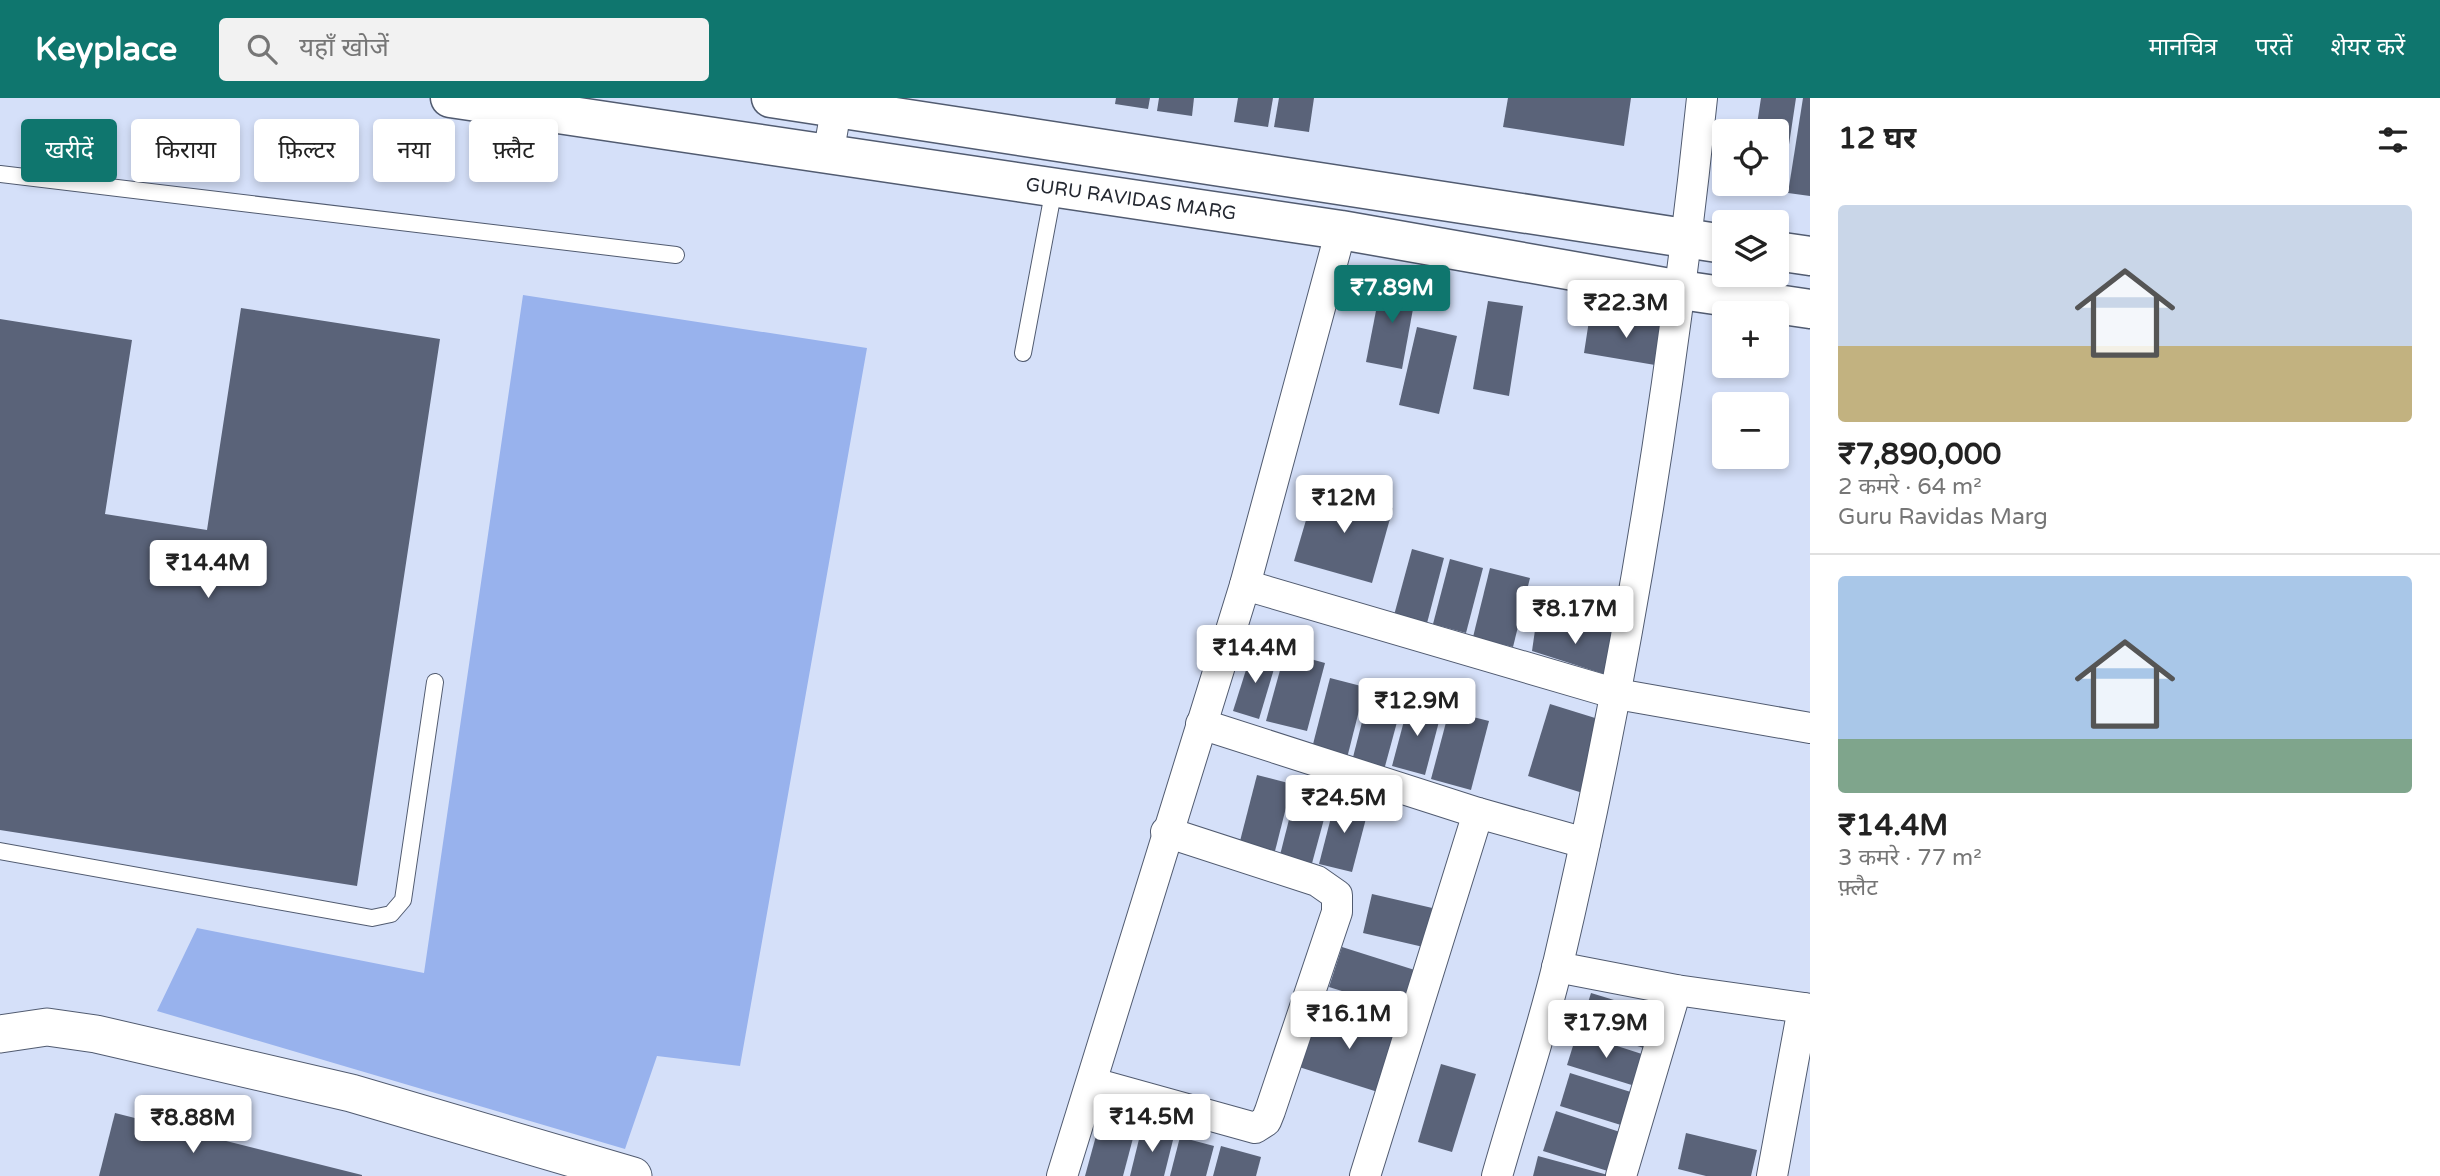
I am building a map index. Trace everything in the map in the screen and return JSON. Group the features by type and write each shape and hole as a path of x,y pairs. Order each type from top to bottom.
{"main road":[{"name":"GURU RAVIDAS MARG","path":"450,98 1341,230 1681,290 1810,309"},
{"path":"771,98 837,103 1705,242"},
{"path":"1789,253 1810,256"}],"street":[{"path":"1497,1176 1557,967 1585,843 1617,694 1681,290 1705,242 1702,98"},
{"path":"828,156 837,103"},
{"path":"1062,1176 1093,1083 1166,832 1245,585 1341,230"},
{"path":"1245,585 1617,694 1810,728"},
{"path":"1201,724 1479,813 1585,843"},
{"path":"1365,1176 1479,813"},
{"path":"1093,1083 1255,1128 1261,1125 1270,1111 1337,912 1338,895 1324,884 1166,832"},
{"path":"1557,967 1676,990 1807,1008 1772,1176"},
{"path":"1621,1176 1676,990"},
{"path":"0,1034 47,1027 96,1034 351,1093 633,1176"}],"lane":[{"path":"0,174 676,255"},
{"path":"1024,353 1054,188"},
{"path":"0,850 372,918 391,914 403,900 435,682"}],"shaded area":[{"path":"523,295 867,348 740,1066 657,1056 625,1149 157,1011 197,928 424,973"}],"building":[{"path":"1116,98 1150,98 1148,109 1115,104"},
{"path":"1159,98 1194,98 1192,116 1157,111"},
{"path":"1238,98 1273,98 1268,127 1234,122"},
{"path":"1279,98 1314,98 1309,132 1274,127"},
{"path":"1508,98 1631,98 1624,146 1503,127"},
{"path":"1761,98 1796,98 1789,144 1789,119 1758,119"},
{"path":"1803,98 1810,98 1810,196 1789,193"},
{"path":"1382,280 1417,287 1402,369 1366,362"},
{"path":"1488,301 1523,306 1509,396 1473,389"},
{"path":"241,308 440,339 357,886 0,830 0,319 132,340 105,514 207,530"},
{"path":"1590,314 1667,326 1661,366 1584,353"},
{"path":"1417,327 1457,336 1439,414 1399,405"},
{"path":"1316,486 1393,508 1372,583 1294,561"},
{"path":"1412,549 1444,558 1426,627 1393,619"},
{"path":"1450,559 1483,568 1466,633 1433,624"},
{"path":"1490,568 1530,578 1513,647 1473,637"},
{"path":"1536,623 1614,632 1607,675 1532,651"},
{"path":"1252,651 1277,659 1259,719 1233,711"},
{"path":"1285,652 1325,663 1307,731 1266,721"},
{"path":"1330,678 1365,687 1347,758 1312,748"},
{"path":"1370,691 1403,700 1384,770 1352,761"},
{"path":"1409,702 1442,710 1425,775 1392,766"},
{"path":"1550,704 1608,722 1586,794 1528,776"},
{"path":"1449,711 1489,721 1471,790 1431,779"},
{"path":"1257,775 1292,784 1274,855 1239,845"},
{"path":"1297,788 1330,797 1311,867 1279,859"},
{"path":"1336,798 1369,807 1352,872 1319,864"},
{"path":"1372,894 1441,910 1432,949 1363,933"},
{"path":"1342,947 1421,972 1409,1012 1329,987"},
{"path":"1591,993 1660,1014 1650,1050 1580,1028"},
{"path":"1317,1008 1399,1034 1381,1093 1299,1067"},
{"path":"1577,1033 1645,1055 1635,1086 1567,1065"},
{"path":"1441,1064 1476,1074 1452,1152 1418,1142"},
{"path":"1570,1073 1634,1093 1624,1126 1560,1106"},
{"path":"1556,1111 1623,1133 1611,1172 1543,1151"},
{"path":"115,1113 362,1175 362,1176 99,1176"},
{"path":"1102,1114 1137,1123 1123,1176 1085,1176"},
{"path":"1142,1127 1174,1136 1164,1176 1130,1176"},
{"path":"1686,1133 1757,1150 1751,1176 1706,1176 1678,1169"},
{"path":"1180,1137 1214,1146 1206,1176 1170,1176"},
{"path":"1221,1146 1261,1157 1256,1176 1213,1176"},
{"path":"1538,1156 1608,1175 1608,1176 1533,1176"}]}
